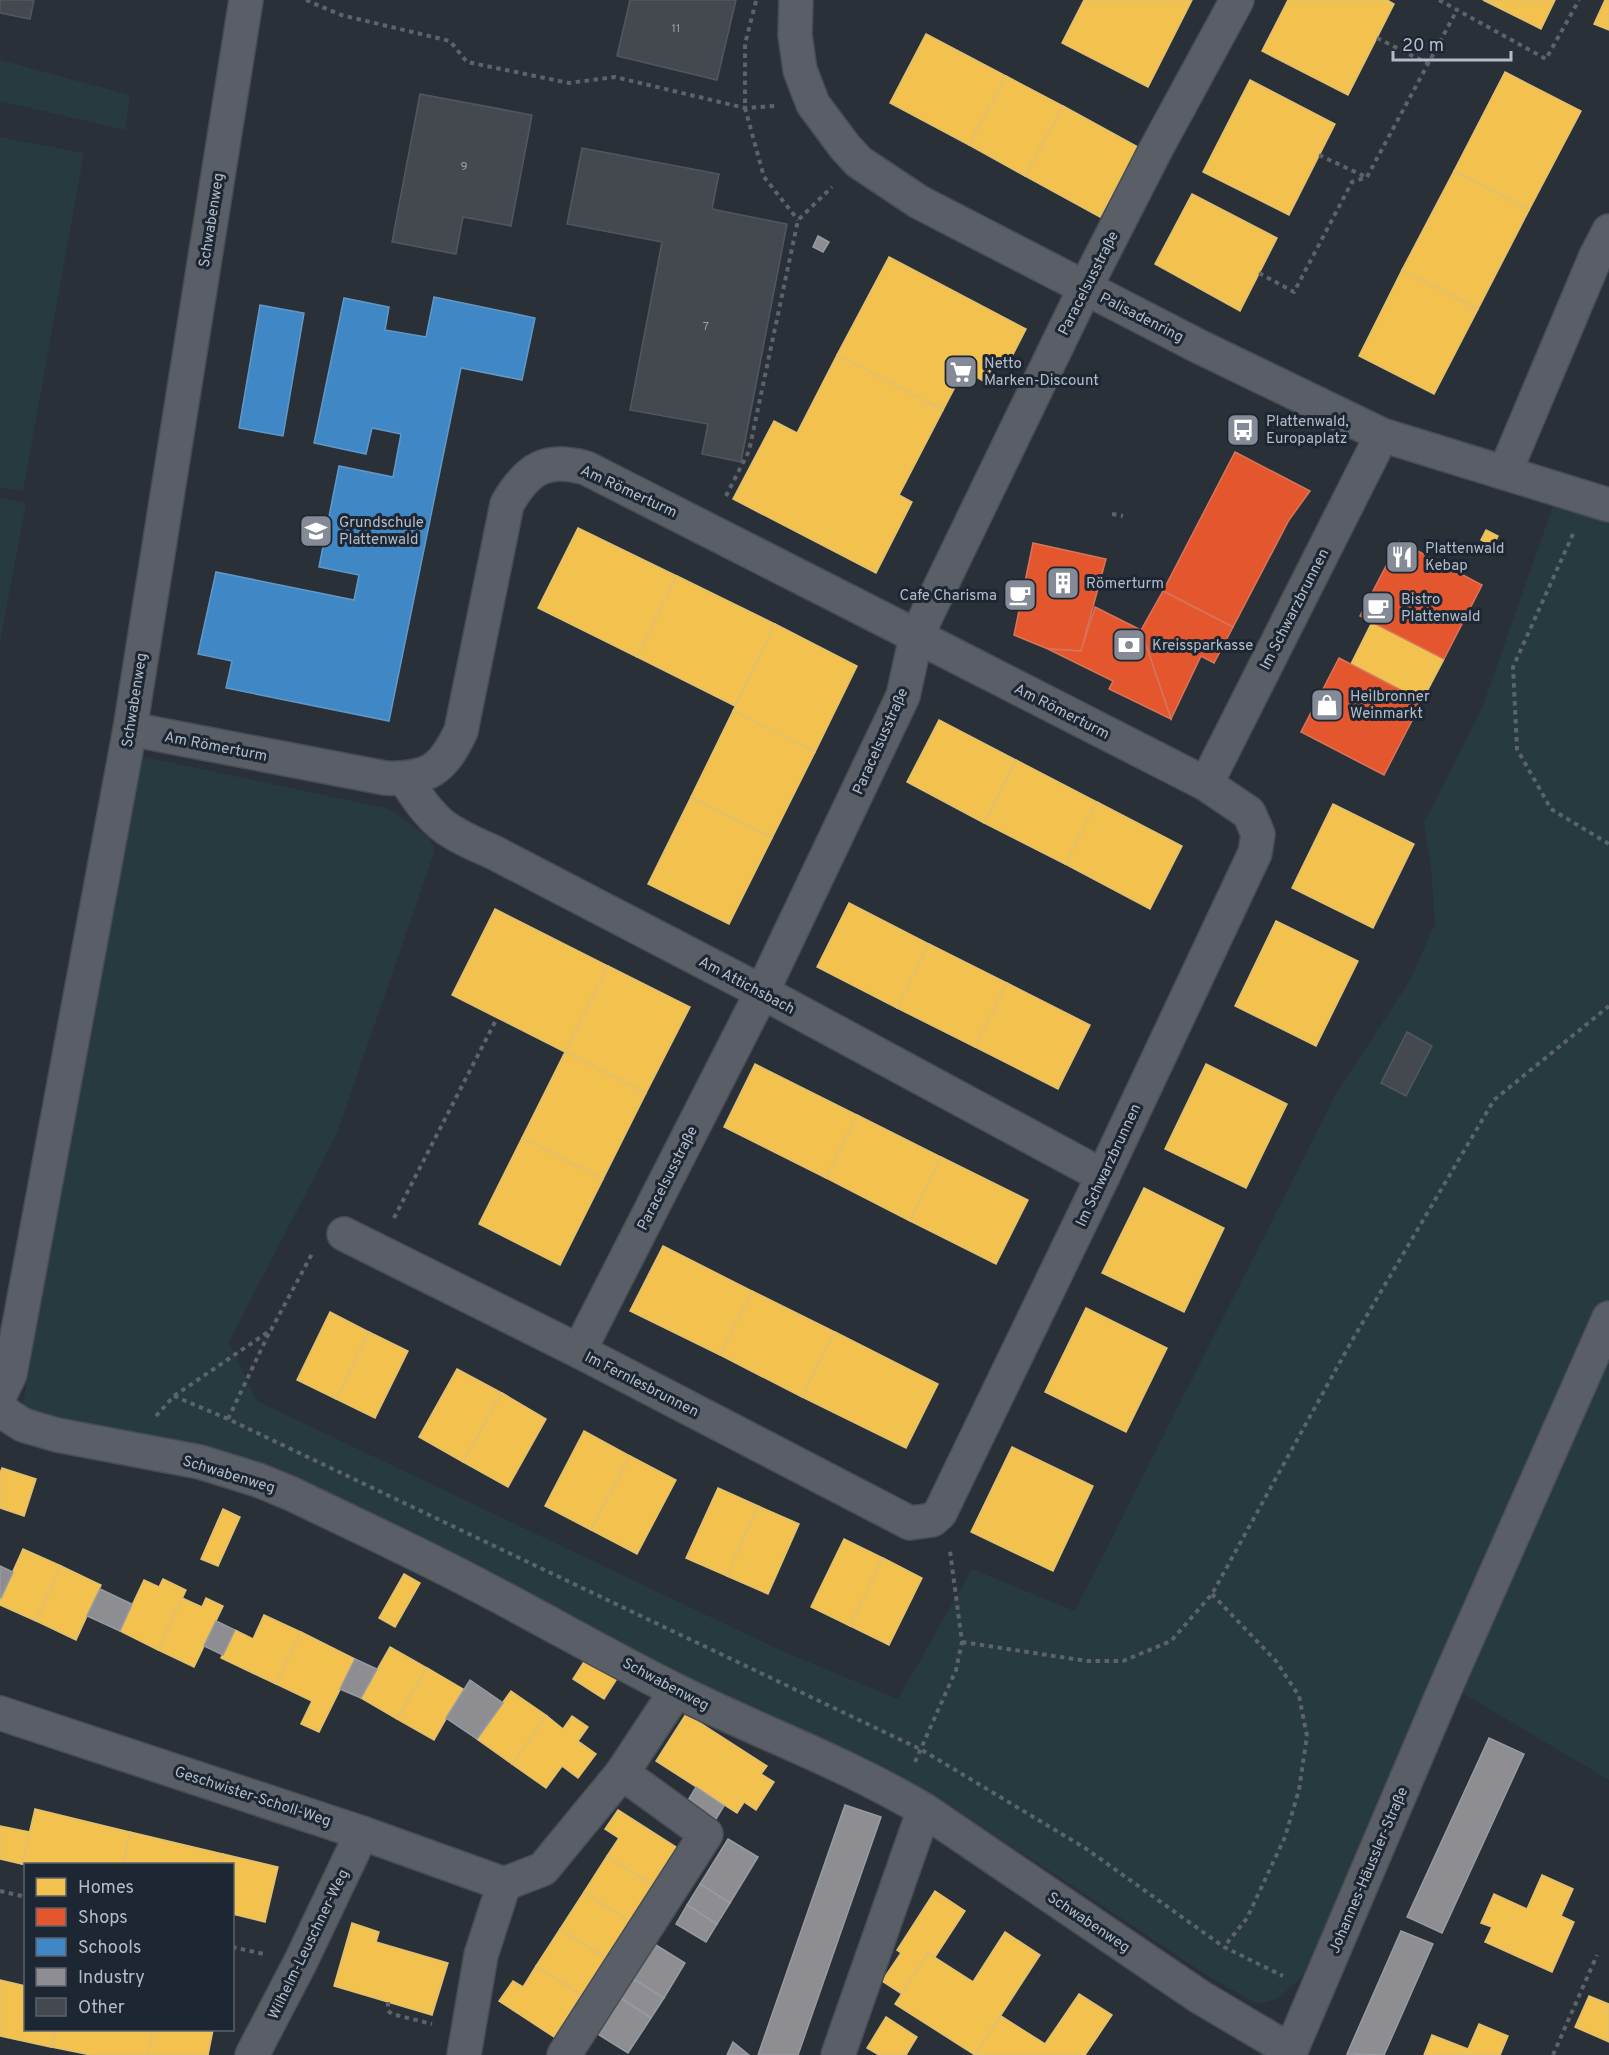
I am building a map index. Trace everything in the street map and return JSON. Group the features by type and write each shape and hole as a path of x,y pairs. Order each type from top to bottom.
{"street":[{"name":"Schwabenweg","path":"0,1395 10,1374 130,729 246,0"},
{"name":"Palisadenring","path":"796,0 795,35 800,70 813,104 859,162 929,208 1248,371 1382,435 1599,501"},
{"name":"Paracelsusstraße","path":"579,1351 762,992 903,696 916,637 1085,288 1156,149 1237,0"},
{"path":"1504,472 1596,256 1609,231"},
{"name":"Im Schwarzbrunnen","path":"1206,784 1382,435"},
{"name":"Am Römerturm","path":"130,729 385,778 405,779 422,775 441,765 451,753 461,731 507,504 518,486 533,472 550,464 567,463 586,468 708,529 1206,784 1249,813"},
{"name":"Am Attichsbach","path":"405,779 424,808 438,824 458,837 493,852 762,992 1103,1176"},
{"name":"Im Schwarzbrunnen","path":"936,1516 1103,1176 1255,853 1258,834 1249,813"},
{"name":"Im Fernlesbrunnen","path":"344,1234 579,1351 910,1523 936,1516"},
{"name":"Johannes-Häussler-Straße","path":"1290,2053 1447,1684 1609,1318"},
{"name":"Schwabenweg","path":"0,1410 23,1425 57,1435 200,1462 258,1480 292,1494 489,1590 676,1691 847,1768 911,1802 1200,1997 1290,2053"},
{"path":"466,2044 481,1955 504,1884 543,1869 622,1773 676,1691"},
{"name":"Geschwister-Scholl-Weg","path":"0,1713 362,1833 504,1884"},
{"path":"564,2055 706,1834 622,1773"},
{"path":"838,2055 911,1802"},
{"name":"Wilhelm-Leuschner-Weg","path":"252,2055 300,1963 362,1833"}],"path":[{"path":"306,0 341,15 450,41 467,62 569,83 615,77 745,108 813,104"},
{"path":"756,0 745,44 745,108 764,177 798,220"},
{"path":"1439,0 1546,59 1579,0"},
{"path":"1259,273 1294,292 1352,182 1367,177 1457,10"},
{"path":"1377,38 1429,64"},
{"path":"1319,155 1367,177"},
{"path":"708,529 749,451 798,220 859,162"},
{"path":"1599,501 1513,667 1517,749 1551,809 1609,844"},
{"path":"1112,514 1124,516"},
{"path":"962,1642 1087,1660 1123,1661 1171,1641 1212,1594 1350,1344 1494,1100 1609,1006"},
{"path":"377,1251 497,1018"},
{"path":"228,1419 271,1330 324,1232 344,1234"},
{"path":"126,1448 174,1396 271,1330"},
{"path":"174,1396 228,1419 922,1750 1084,1848 1224,1947 1316,1992"},
{"path":"911,1802 922,1750 956,1670 962,1642 950,1551 936,1516"},
{"path":"1212,1594 1276,1661 1299,1696 1306,1736 1299,1790 1285,1837 1247,1918 1224,1947"},
{"path":"0,1891 24,1897"},
{"path":"1553,2055 1597,1955"},
{"path":"388,2002 388,2012 466,2044"}],"green space":[{"path":"0,60 130,95 125,130 0,101"},
{"path":"0,137 84,153 23,491 0,487"},
{"path":"1559,489 1609,505 1609,1780 1447,1684 1308,1971 1278,1999 1258,2004 1222,1984 1016,1849 910,1787 479,1573 285,1472 22,1409 140,756 390,809 429,838 435,850 337,1133 229,1342 257,1401 782,1651 898,1699 972,1569 1075,1611 1337,1092 1409,982 1435,924 1431,869 1424,822 1481,711"},
{"path":"0,498 26,503 0,643"}],"building: Homes":[{"path":"1084,0 1192,0 1148,87 1062,43"},
{"path":"1288,0 1387,0 1394,4 1348,95 1262,51"},
{"path":"1483,0 1555,0 1541,29"},
{"path":"1605,0 1609,0 1609,30 1594,24"},
{"path":"926,34 1006,76 969,145 890,103"},
{"path":"1505,72 1581,111 1529,210 1454,171"},
{"path":"1006,76 1063,106 1025,176 969,145"},
{"path":"1250,80 1335,124 1289,215 1203,172"},
{"path":"1063,106 1138,147 1100,217 1025,176"},
{"path":"1454,171 1529,210 1478,309 1402,270"},
{"path":"1192,194 1277,238 1240,311 1155,264"},
{"path":"889,257 1026,329 1005,370 994,364 985,382 964,370 943,410 837,355"},
{"path":"1402,270 1478,309 1434,394 1359,356"},
{"path":"837,355 943,410 899,495 912,502 876,573 733,499 774,421 797,433"},
{"path":"578,528 677,576 637,657 538,608"},
{"path":"1486,530 1498,536 1493,546 1481,540"},
{"path":"677,576 775,624 735,706 637,657"},
{"path":"1372,622 1444,659 1422,701 1351,664"},
{"path":"775,624 857,666 815,752 733,711"},
{"path":"733,711 815,752 772,838 691,797"},
{"path":"939,720 1016,760 984,823 907,782"},
{"path":"1016,760 1097,802 1065,864 984,823"},
{"path":"691,797 772,838 729,924 648,884"},
{"path":"1097,802 1182,846 1150,909 1065,864"},
{"path":"1333,804 1414,844 1373,928 1292,888"},
{"path":"849,903 929,944 897,1008 817,967"},
{"path":"495,909 608,966 565,1052 452,995"},
{"path":"1276,921 1358,961 1316,1046 1235,1006"},
{"path":"929,944 1007,983 975,1047 897,1008"},
{"path":"608,966 690,1007 646,1093 565,1052"},
{"path":"1007,983 1090,1025 1058,1089 975,1047"},
{"path":"565,1052 646,1093 603,1179 522,1138"},
{"path":"755,1064 857,1115 826,1178 724,1127"},
{"path":"1206,1064 1287,1104 1246,1188 1165,1149"},
{"path":"857,1115 941,1157 910,1221 826,1178"},
{"path":"522,1138 603,1179 560,1265 479,1224"},
{"path":"941,1157 1028,1200 996,1264 910,1221"},
{"path":"1144,1188 1224,1228 1184,1312 1102,1273"},
{"path":"663,1246 752,1291 720,1355 630,1311"},
{"path":"752,1291 835,1332 802,1397 720,1355"},
{"path":"1086,1308 1167,1348 1126,1432 1045,1392"},
{"path":"330,1312 369,1332 336,1399 297,1380"},
{"path":"369,1332 408,1351 375,1418 336,1399"},
{"path":"835,1332 938,1384 906,1448 802,1397"},
{"path":"457,1369 502,1393 463,1462 419,1437"},
{"path":"502,1393 546,1419 508,1487 463,1462"},
{"path":"584,1431 630,1456 591,1530 545,1506"},
{"path":"1012,1447 1093,1486 1053,1571 971,1532"},
{"path":"630,1456 676,1480 637,1554 591,1530"},
{"path":"2,1468 36,1479 24,1516 0,1508"},
{"path":"718,1488 758,1506 727,1576 686,1558"},
{"path":"758,1506 799,1524 768,1594 727,1576"},
{"path":"223,1509 240,1517 218,1566 201,1559"},
{"path":"844,1539 883,1558 850,1626 811,1607"},
{"path":"23,1549 61,1566 36,1621 0,1605 0,1600"},
{"path":"883,1558 922,1578 889,1645 850,1626"},
{"path":"61,1566 101,1585 76,1640 36,1621"},
{"path":"404,1574 420,1583 395,1627 379,1618"},
{"path":"163,1579 186,1590 158,1650 120,1631 144,1580 159,1587"},
{"path":"182,1598 202,1607 206,1598 223,1606 194,1667 158,1650"},
{"path":"264,1615 301,1632 276,1684 221,1658 235,1630 253,1639"},
{"path":"301,1632 355,1659 319,1732 301,1724 312,1701 276,1684"},
{"path":"390,1647 427,1668 397,1719 361,1698"},
{"path":"587,1657 618,1677 604,1699 573,1679"},
{"path":"427,1668 463,1689 434,1740 397,1719"},
{"path":"511,1691 547,1716 512,1764 477,1739"},
{"path":"686,1714 767,1766 761,1774 774,1782 756,1810 744,1802 737,1813 656,1761"},
{"path":"547,1716 563,1729 572,1716 588,1727 578,1741 596,1754 578,1778 562,1766 546,1788 512,1764"},
{"path":"35,1809 130,1832 123,1863 22,1864"},
{"path":"618,1810 676,1847 652,1885 607,1856 619,1838 605,1829"},
{"path":"0,1826 30,1832 22,1864 0,1859"},
{"path":"130,1832 223,1854 221,1863 123,1863"},
{"path":"223,1854 278,1867 265,1922 234,1914 234,1863 221,1863"},
{"path":"607,1856 652,1885 629,1921 584,1892"},
{"path":"1542,1875 1573,1889 1561,1916 1574,1922 1552,1972 1485,1942 1492,1927 1481,1923 1494,1894 1527,1909"},
{"path":"935,1891 965,1911 935,1957 928,1953 902,1994 882,1981 901,1953 897,1950"},
{"path":"584,1892 629,1921 605,1958 560,1929"},
{"path":"352,1923 379,1932 376,1942 448,1963 432,2015 334,1986"},
{"path":"560,1929 605,1958 581,1995 536,1966"},
{"path":"1005,1932 1040,1955 975,2055 895,2004 928,1953 973,1982"},
{"path":"536,1966 581,1995 554,2037 499,2001 513,1981 523,1987"},
{"path":"0,1980 24,1986 24,2031 55,2031 51,2047 0,2036"},
{"path":"1079,1994 1112,2015 1085,2055 975,2055 1001,2016 1045,2044"},
{"path":"1589,1996 1609,2004 1609,2042 1575,2027"},
{"path":"886,2017 917,2037 906,2055 879,2055 867,2048"},
{"path":"1479,2024 1508,2036 1500,2055 1424,2055 1432,2035 1468,2049"},
{"path":"55,2031 153,2031 148,2055 91,2055 51,2047"},
{"path":"153,2031 213,2031 208,2055 148,2055"}],"building: Shops":[{"path":"1235,452 1310,491 1289,520 1233,627 1163,591"},
{"path":"1399,541 1482,585 1444,659 1360,616"},
{"name":"Römerturm","path":"1033,543 1106,559 1081,651 1048,649 1014,635"},
{"path":"1163,591 1233,627 1214,663 1201,656 1171,719 1141,630"},
{"path":"1095,607 1141,630 1171,719 1109,689 1113,681 1048,649 1081,651"},
{"path":"1339,658 1422,701 1384,775 1301,732"}],"building: Schools":[{"path":"434,297 535,318 522,380 461,368 389,721 226,688 232,661 198,654 216,572 354,600 359,575 319,567 339,466 393,477 401,434 372,428 366,454 314,443 344,298 389,307 385,330 426,337"},
{"path":"260,305 304,313 283,436 239,428"}],"building: Industry":[{"path":"818,236 829,242 823,252 813,247"},
{"path":"0,1566 13,1572 1,1598 0,1598"},
{"path":"100,1589 132,1604 120,1631 87,1616"},
{"path":"216,1621 235,1630 223,1655 204,1646"},
{"path":"355,1659 377,1669 361,1698 340,1689"},
{"path":"470,1680 503,1703 477,1739 446,1718"},
{"path":"1489,1738 1524,1754 1442,1933 1407,1917"},
{"path":"696,1787 724,1806 716,1819 687,1802"},
{"path":"845,1805 881,1817 798,2055 758,2055"},
{"path":"728,1839 758,1857 730,1903 700,1884"},
{"path":"700,1884 730,1903 717,1924 687,1905"},
{"path":"687,1905 717,1924 706,1942 676,1924"},
{"path":"1401,1931 1433,1944 1384,2055 1347,2054"},
{"path":"651,1942 685,1963 664,1998 630,1977"},
{"path":"630,1977 664,1998 651,2018 619,1997"},
{"path":"619,1997 651,2018 628,2053 596,2033"},
{"path":"733,2042 749,2055 727,2055"}],"building: Other":[{"path":"0,0 34,0 30,19 0,13"},
{"path":"630,0 736,0 717,80 617,56"},
{"path":"420,94 532,115 511,226 463,217 456,254 392,242"},
{"path":"582,148 719,174 712,209 787,224 741,462 702,454 708,424 630,410 662,242 567,224"},
{"path":"1407,1032 1432,1046 1406,1096 1381,1083"}],"place":[{"name":"Netto Marken-Discount","path":"961,372"},
{"name":"Plattenwald, Europaplatz","path":"1243,430"},
{"name":"Grundschule Plattenwald","path":"316,531"},
{"name":"Plattenwald Kebap","path":"1402,557"},
{"name":"Römerturm","path":"1063,583"},
{"name":"Cafe Charisma","path":"1020,595"},
{"name":"Bistro Plattenwald","path":"1378,608"},
{"name":"Kreissparkasse","path":"1129,645"},
{"name":"Heilbronner Weinmarkt","path":"1327,705"}]}
